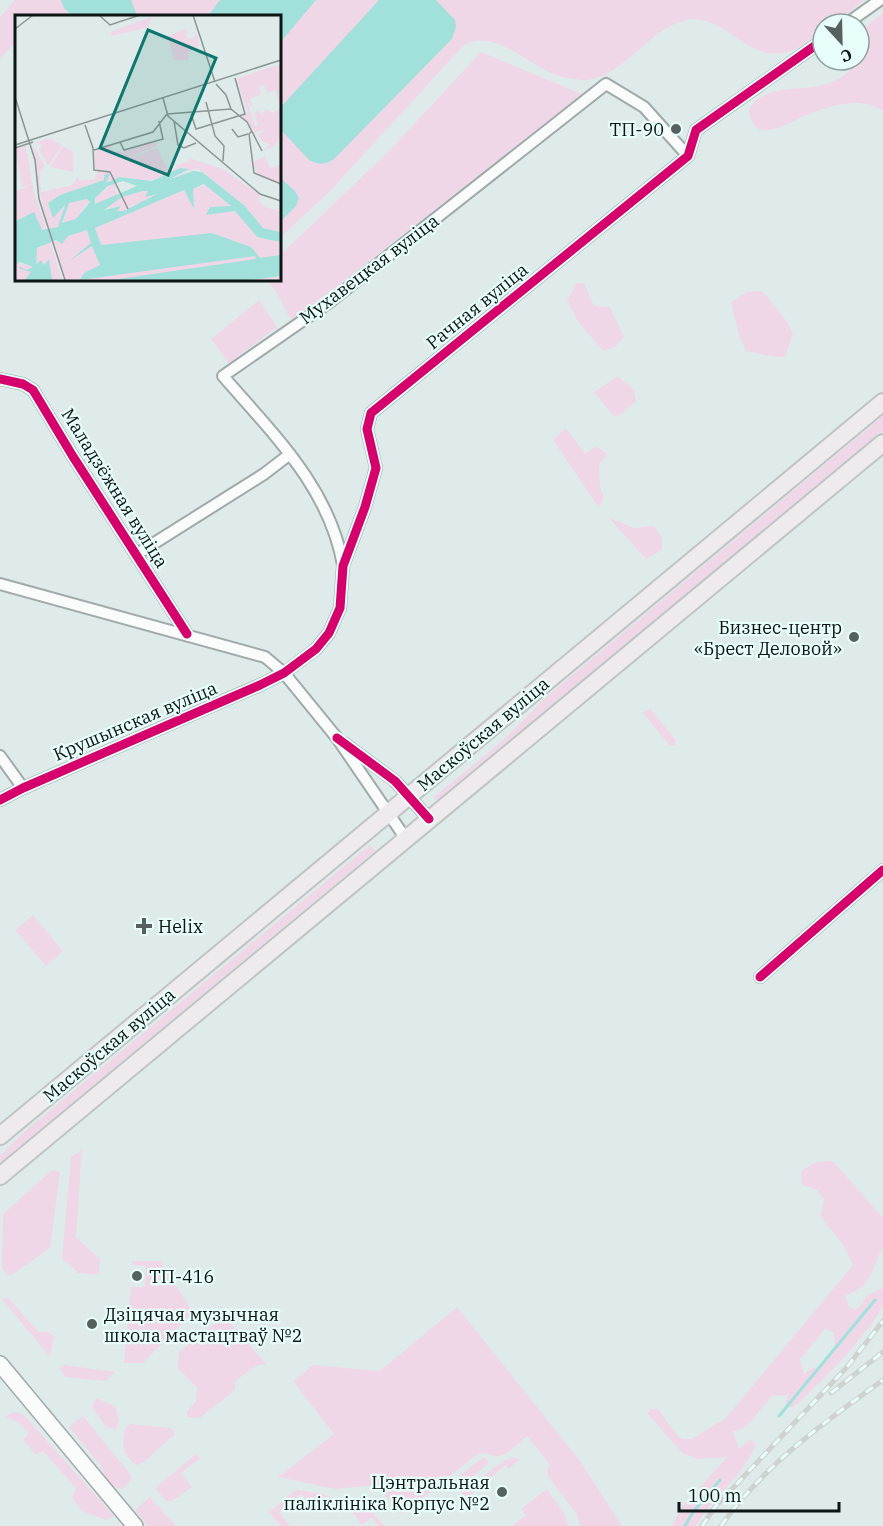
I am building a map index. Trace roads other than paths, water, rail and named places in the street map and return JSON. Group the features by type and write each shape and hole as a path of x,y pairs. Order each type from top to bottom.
{"main road":[{"name":"Маскоўская вуліца","path":"0,1136 883,402"},
{"name":"Маскоўская вуліца","path":"0,1176 883,443"},
{"path":"0,1364 135,1526"}],"street":[{"path":"863,12 880,0"},
{"path":"688,156 696,130 811,49"},
{"name":"Мухавецкая вуліца","path":"343,566 339,539 311,483 290,454 223,376 331,301 606,84 644,107 688,156"},
{"name":"Рачная вуліца","path":"284,673 316,650 329,633 340,608 343,566 365,507 376,469 367,429 371,413 688,156"},
{"name":"Маладзёжная вуліца","path":"0,379 23,384 33,390 187,634"},
{"path":"137,554 264,474 290,454"},
{"path":"0,584 265,657 284,673 337,738 406,839"},
{"name":"Крушынская вуліца","path":"0,800 284,673"},
{"path":"337,738 395,781 429,819"},
{"path":"0,756 23,788"},
{"path":"760,977 883,870"}],"water":[{"path":"61,0 131,0 137,15 71,15 64,8"},
{"path":"220,0 316,0 280,43 280,15 209,15"},
{"path":"379,0 436,0 455,20 456,27 452,39 334,159 325,163 309,160 280,128 280,108"},
{"path":"280,178 295,191 299,198 296,206 280,222"}],"waterway":[{"path":"779,1416 875,1300"},
{"path":"685,1526 693,1512 720,1480"}],"railway":[{"path":"702,1526 715,1507 847,1367 883,1321"},
{"path":"831,1393 883,1352"},
{"path":"721,1526 775,1464 838,1412 883,1380"}],"place":[{"name":"ТП-90","path":"676,129"},
{"name":"Бизнес-центр «Брест Деловой»","path":"854,637"},
{"name":"Helix","path":"144,926"},
{"name":"ТП-416","path":"137,1276"},
{"name":"Дзіцячая музычная школа мастацтваў №2","path":"92,1324"},
{"name":"Цэнтральная паліклініка Корпус №2","path":"502,1492"}]}
